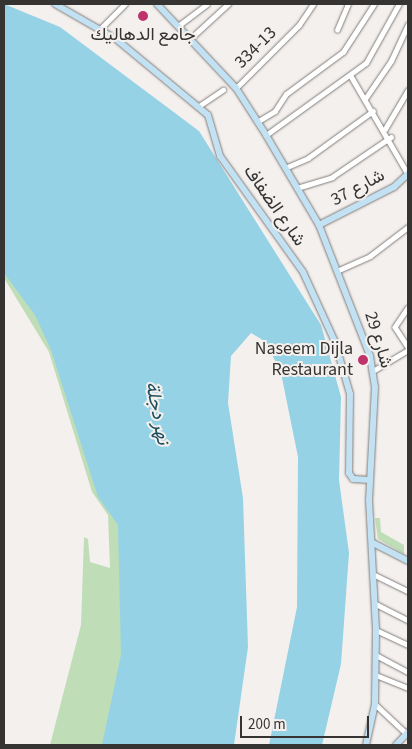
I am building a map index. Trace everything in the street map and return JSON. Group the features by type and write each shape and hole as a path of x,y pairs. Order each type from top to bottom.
{"street":[{"name":"شارع الضفاف","path":"55,4 101,28 199,106 209,117 220,156 303,272 335,342 350,394 350,473 353,479 370,480"},
{"path":"101,28 125,4"},
{"name":"شارع 29","path":"160,4 236,88 319,225 339,270 373,371 370,480 376,604 376,675 375,704 366,745"},
{"path":"178,26 207,4"},
{"path":"190,39 228,4"},
{"name":"334-13","path":"236,88 299,25 314,4"},
{"path":"337,30 348,4"},
{"path":"257,122 275,111 286,94 343,52 374,4"},
{"path":"266,135 351,76 374,51 399,4"},
{"path":"366,99 408,25"},
{"path":"351,76 391,137 408,174"},
{"path":"199,106 223,90"},
{"path":"385,129 408,90"},
{"path":"285,168 308,158 373,111"},
{"path":"297,188 332,177 391,137"},
{"name":"شارع 37","path":"319,225 394,187 408,174"},
{"path":"339,270 370,256 408,227"},
{"path":"373,371 408,348 395,327 408,308"},
{"path":"373,543 408,561"},
{"path":"375,575 408,591"},
{"path":"376,604 408,620"},
{"path":"376,630 408,645"},
{"path":"376,656 408,672"},
{"path":"376,675 408,688"},
{"path":"375,704 408,733 396,745"}],"green space":[{"path":"4,254 47,336 118,509 127,656 107,745 50,745 81,625 84,537 88,539 90,562 110,568 108,515 92,492 49,352 4,278"},
{"path":"375,518 380,518 381,532 404,545 404,554 378,539"}],"water":[{"name":"نهر دجلة","path":"4,4 60,27 199,131 321,325 341,397 339,480 349,553 341,664 322,745 269,745 297,607 298,457 281,373 266,342 251,333 231,356 228,403 243,498 248,647 234,745 102,745 121,655 118,525 98,497 51,350 35,315 4,273"}],"place":[{"name":"جامع الدهاليك","path":"143,16"},
{"name":"Naseem Dijla Restaurant","path":"363,360"}]}
